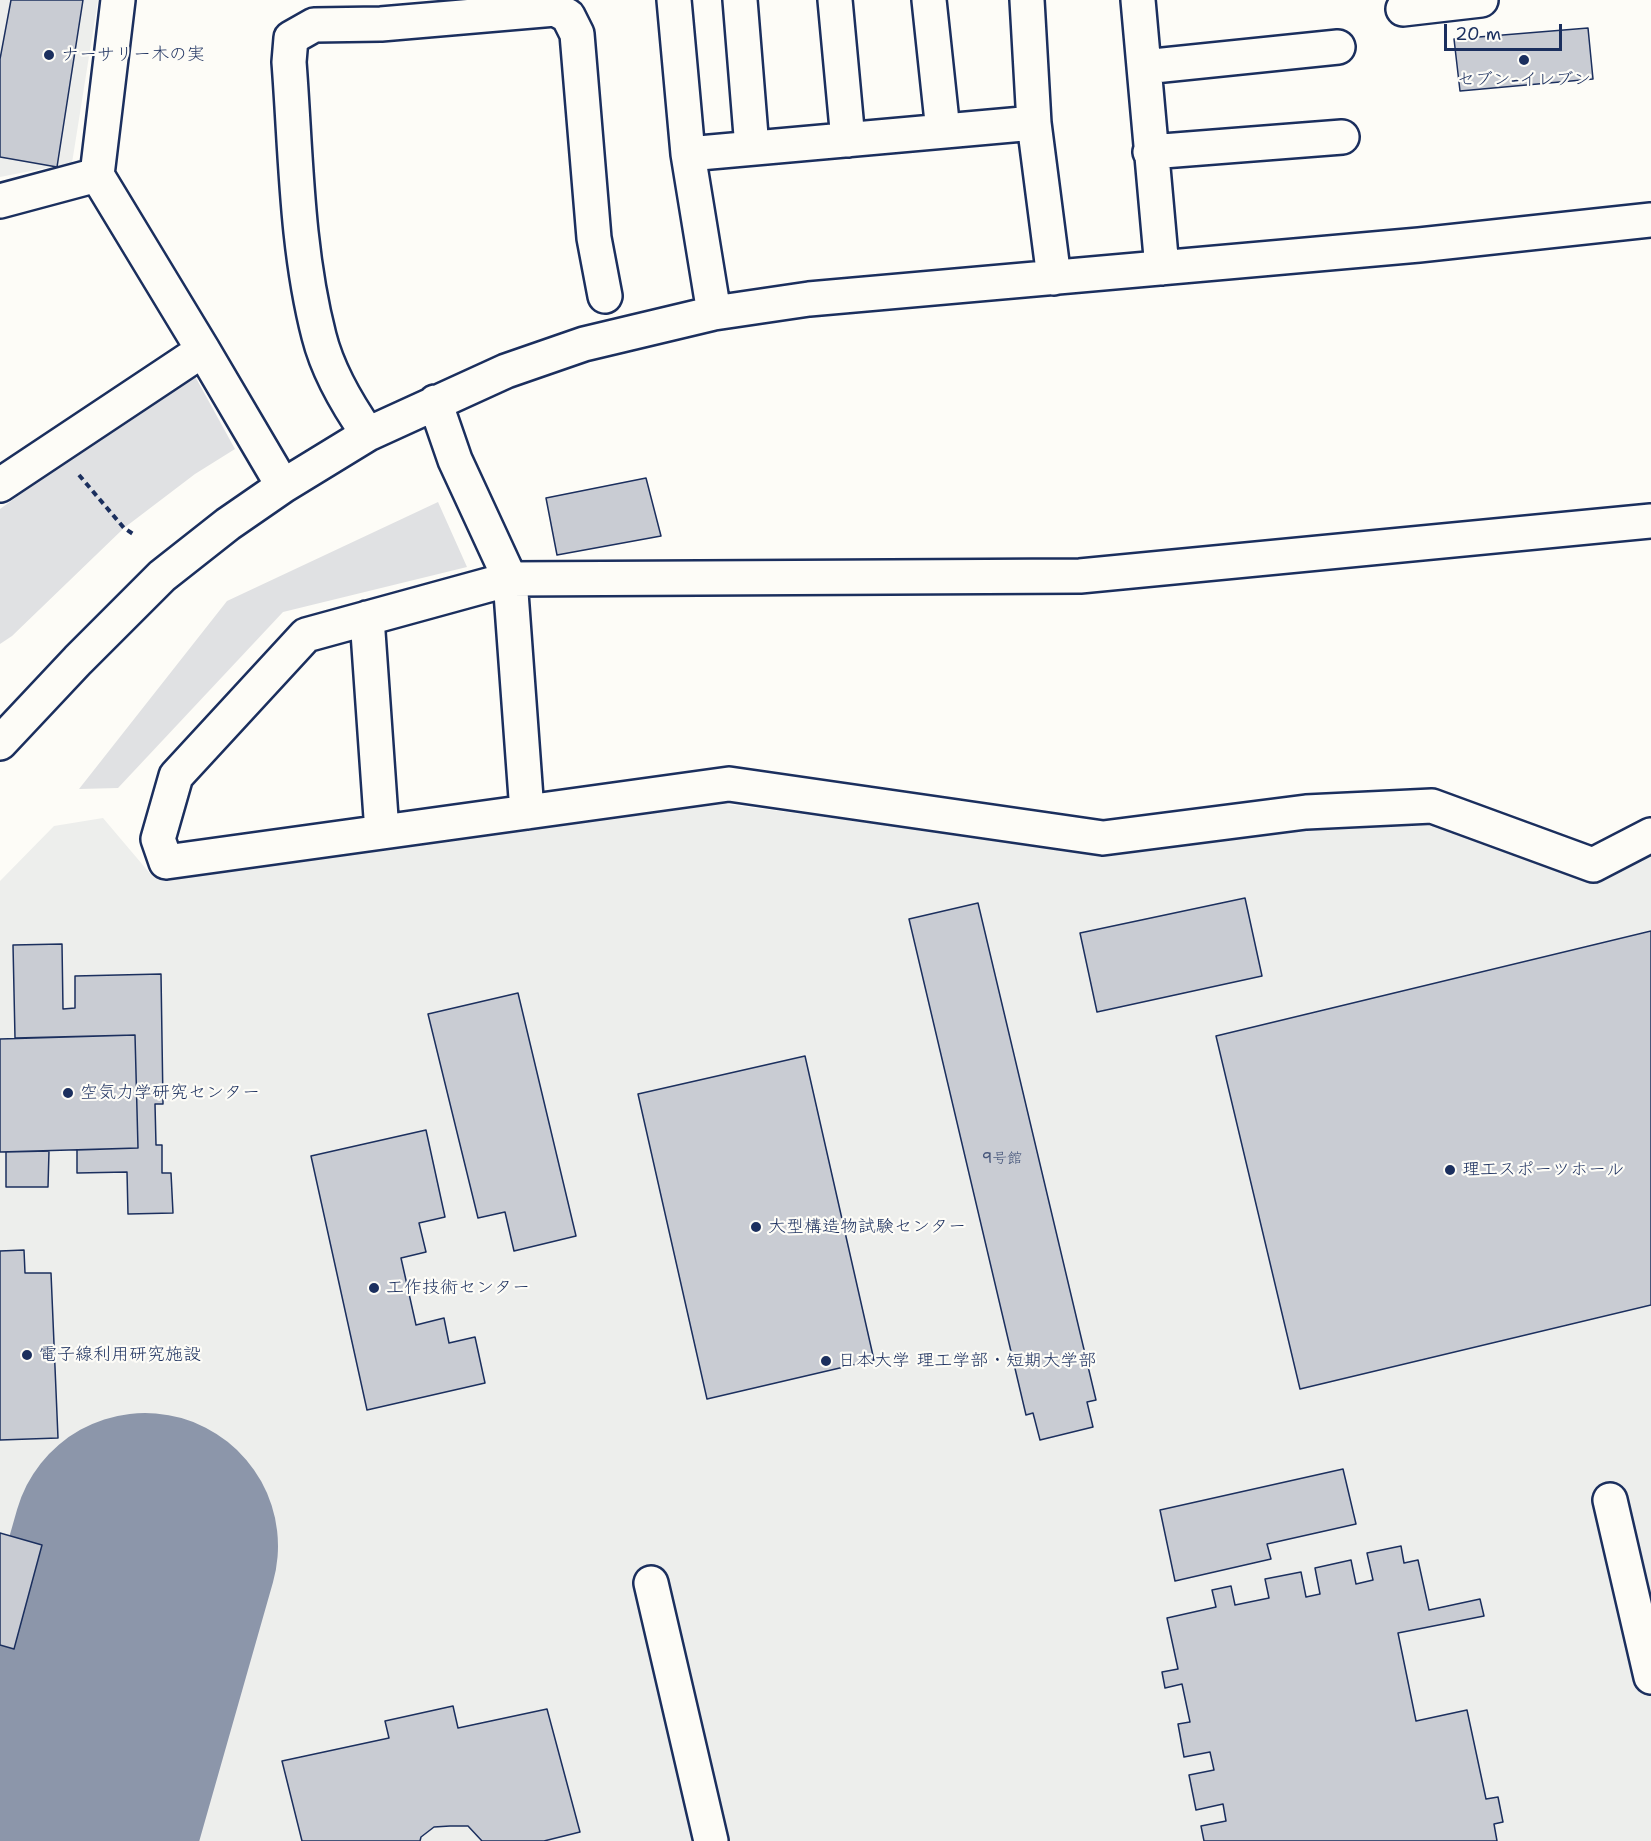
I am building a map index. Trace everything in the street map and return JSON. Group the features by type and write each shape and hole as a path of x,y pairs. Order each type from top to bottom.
{"street":[{"path":"118,0 97,175 283,486"},
{"path":"674,0 688,154 714,313"},
{"path":"740,0 752,148"},
{"path":"835,0 848,140"},
{"path":"929,0 943,131"},
{"path":"1027,0 1034,123 1054,278"},
{"path":"1138,0 1162,268"},
{"path":"1403,9 1480,0"},
{"path":"368,434 343,399 319,338 303,251 289,62 291,38 314,25 381,24 555,9 568,16 577,33 594,238 605,296"},
{"path":"1144,67 1338,46"},
{"path":"688,154 1034,123"},
{"path":"1150,152 1342,137"},
{"path":"0,201 97,175"},
{"path":"0,743 162,576 228,524 283,486 368,434 435,402 506,371 584,344 714,313 809,299 1419,245 1651,220"},
{"path":"0,485 203,350"},
{"path":"435,402 456,460 510,579 527,812"},
{"path":"1651,521 1080,576 510,579 306,635 176,776 158,839 166,862 729,784 1102,838 1306,812 1432,806 1593,865 1651,835"},
{"path":"367,618 382,832"},
{"path":"1610,1500 1651,1677"},
{"path":"651,1583 711,1841"}],"path":[{"path":"72,468 124,528 136,536"}],"shaded area":[{"name":"ナーサリー木の実","path":"0,0 98,0 72,163 0,177"},
{"path":"191,369 235,449 195,474 124,528 12,636 0,644 0,509"},
{"path":"438,502 467,567 283,612 118,788 79,789 227,601"},
{"name":"日本大学 理工学部・短期大学部","path":"725,804 1114,855 1308,826 1430,819 1594,878 1651,851 1651,1841 0,1841 0,881 54,826 103,818 153,877"}],"building":[{"name":"ナーサリー木の実","path":"11,0 83,0 57,167 0,157 0,59"},
{"name":"セブン-イレブン","path":"1588,28 1593,79 1460,91 1454,39"},
{"path":"646,478 661,536 557,555 546,498"},
{"path":"1245,898 1262,976 1097,1012 1080,933"},
{"path":"978,903 1096,1400 1087,1402 1093,1427 1040,1440 1033,1413 1026,1415 909,919"},
{"name":"理工スポーツホール","path":"1651,931 1651,1305 1300,1389 1216,1036"},
{"path":"62,944 63,1009 75,1008 75,976 161,974 163,1104 155,1104 156,1145 162,1145 162,1173 171,1173 173,1213 128,1214 127,1172 77,1173 77,1150 138,1148 135,1035 15,1038 13,945"},
{"path":"518,993 576,1236 514,1251 505,1212 478,1218 428,1014"},
{"name":"空気力学研究センター","path":"135,1035 138,1148 0,1152 0,1039"},
{"name":"大型構造物試験センター","path":"805,1056 874,1360 707,1399 638,1094"},
{"name":"工作技術センター","path":"426,1130 445,1217 419,1223 426,1252 401,1258 416,1325 444,1318 449,1343 475,1337 485,1383 367,1410 311,1156"},
{"path":"49,1151 48,1187 6,1187 6,1152"},
{"name":"電子線利用研究施設","path":"24,1250 25,1273 51,1273 58,1438 0,1440 0,1251"},
{"path":"1343,1469 1356,1524 1267,1544 1271,1559 1175,1581 1160,1510"},
{"path":"0,1533 42,1545 14,1649 0,1645"},
{"path":"1401,1546 1404,1563 1418,1560 1429,1610 1480,1599 1484,1616 1398,1633 1416,1721 1467,1710 1486,1799 1498,1797 1503,1822 1494,1824 1497,1841 1204,1841 1201,1826 1226,1821 1223,1804 1196,1810 1189,1775 1214,1770 1210,1752 1184,1757 1178,1724 1190,1722 1182,1684 1165,1688 1162,1672 1178,1669 1167,1618 1216,1607 1212,1590 1231,1586 1235,1605 1269,1598 1265,1579 1301,1572 1306,1597 1320,1594 1315,1568 1351,1560 1356,1584 1373,1580 1367,1553"},
{"path":"453,1706 458,1728 547,1709 580,1832 544,1841 482,1841 468,1826 450,1826 434,1827 421,1837 420,1841 302,1841 282,1761 389,1738 385,1721"}],"runway":[{"path":"61,1841 145,1546"}],"place":[{"name":"ナーサリー木の実","path":"49,55"},
{"name":"セブン-イレブン","path":"1524,60"},
{"name":"空気力学研究センター","path":"68,1093"},
{"name":"理工スポーツホール","path":"1450,1170"},
{"name":"大型構造物試験センター","path":"756,1227"},
{"name":"工作技術センター","path":"374,1288"},
{"name":"電子線利用研究施設","path":"27,1355"},
{"name":"日本大学 理工学部・短期大学部","path":"826,1361"}]}
